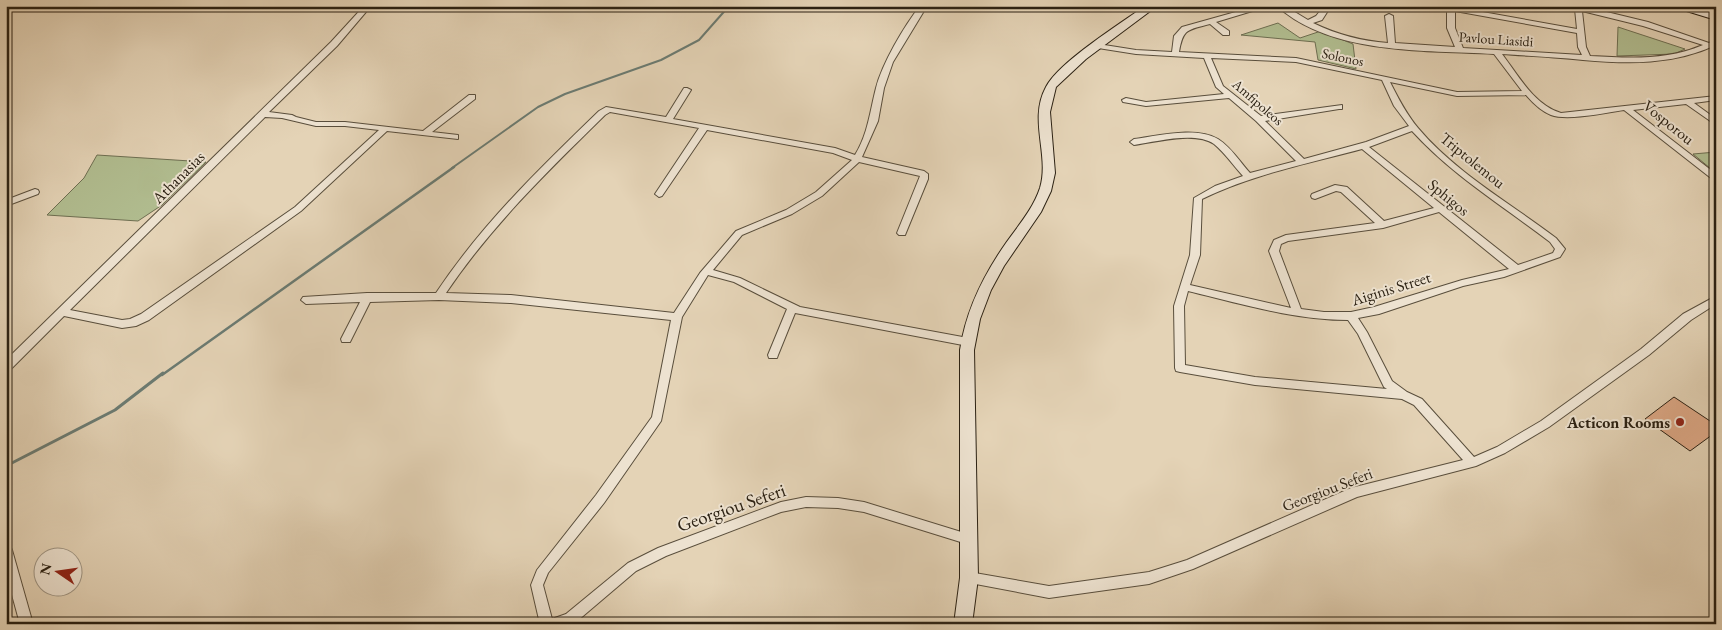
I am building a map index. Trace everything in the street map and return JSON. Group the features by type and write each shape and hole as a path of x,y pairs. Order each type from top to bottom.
{"street":[{"name":"Athanasias","path":"6,367 334,44 368,6"},
{"path":"547,624 536,585 543,570 600,499 656,418 677,317 706,271 739,234 789,212 818,194 854,164 874,121 880,88 889,62 924,6"},
{"path":"963,624 969,578 967,540 968,342 975,309 982,291 997,266 1037,208 1048,182 1049,170 1044,118 1051,86 1064,72 1152,6"},
{"path":"1175,54 1178,36 1182,31 1210,21 1266,6"},
{"name":"Pavlou Liasidi","path":"1280,6 1307,23 1348,39 1392,45 1638,61 1659,60 1688,54 1713,44"},
{"path":"1307,23 1319,18 1328,6"},
{"path":"1436,6 1580,32"},
{"path":"1675,6 1716,17"},
{"path":"1587,58 1583,51 1575,7 1645,24 1713,44"},
{"path":"1451,9 1451,28 1460,49"},
{"path":"1389,16 1392,45"},
{"path":"1210,21 1226,33"},
{"name":"Solonos","path":"1098,46 1136,52 1296,60 1457,94 1529,94"},
{"path":"1496,52 1529,94 1544,109 1557,114 1716,98"},
{"name":"Amfipoleos","path":"1207,56 1216,82 1259,119 1302,162"},
{"name":"Triptolemou","path":"1385,79 1414,127 1442,158 1553,240 1560,249"},
{"path":"668,119 688,90"},
{"path":"1126,100 1146,104 1230,96"},
{"path":"425,134 472,97"},
{"path":"1687,101 1716,123"},
{"path":"1259,119 1339,107"},
{"name":"Vosporou","path":"1626,108 1716,179"},
{"path":"439,296 470,250 534,179 602,113 614,109 835,151 857,159 924,174 924,179 902,233"},
{"path":"263,114 316,124 345,124 456,137"},
{"path":"659,194 705,126"},
{"path":"1403,395 1255,381 1180,368 1179,306 1195,255 1198,198 1222,185 1247,176 1363,146 1414,127"},
{"path":"62,312 122,324 132,323 145,317 291,214 385,129"},
{"path":"1134,142 1189,136 1208,138 1219,145 1247,176"},
{"name":"Sphigos","path":"1363,146 1517,270"},
{"path":"1315,196 1335,188 1344,189 1382,225"},
{"path":"6,203 36,192"},
{"path":"1298,313 1274,251 1276,242 1286,238 1341,233 1382,225 1440,209"},
{"name":"Aiginis Street","path":"1185,287 1298,313 1351,316 1375,311 1462,283 1517,270 1553,257 1560,249"},
{"path":"706,271 737,280 792,308 804,312 968,342"},
{"path":"306,300 439,296 511,299 677,317"},
{"path":"346,339 367,298"},
{"name":"Georgiou Seferi","path":"969,578 1049,592 1149,578 1189,565 1356,492 1472,463 1501,450 1544,424 1645,352 1687,317 1716,299"},
{"path":"773,355 792,308"},
{"path":"1351,316 1366,340 1388,384 1403,395 1418,402 1472,463"},
{"name":"Georgiou Seferi","path":"556,624 571,618 632,567 662,552 780,507 806,502 838,503 864,507 967,540"},
{"path":"6,550 11,585 27,624"}],"green space":[{"path":"1278,23 1300,38 1321,31 1353,44 1356,69 1318,60 1315,42 1241,35"},
{"path":"1618,27 1685,49 1674,54 1617,56"},
{"path":"1716,152 1716,173 1693,154"},
{"path":"97,155 206,162 162,205 138,221 47,215 84,178"}],"building":[{"name":"Acticon Rooms","path":"1674,397 1716,425 1716,432 1690,451 1645,419"}],"waterway":[{"path":"452,168 538,107 565,94 661,60 699,40 729,6"},
{"path":"162,375 454,167"},
{"path":"6,466 115,410 163,373"}],"place":[{"name":"Acticon Rooms","path":"1680,422"}]}
